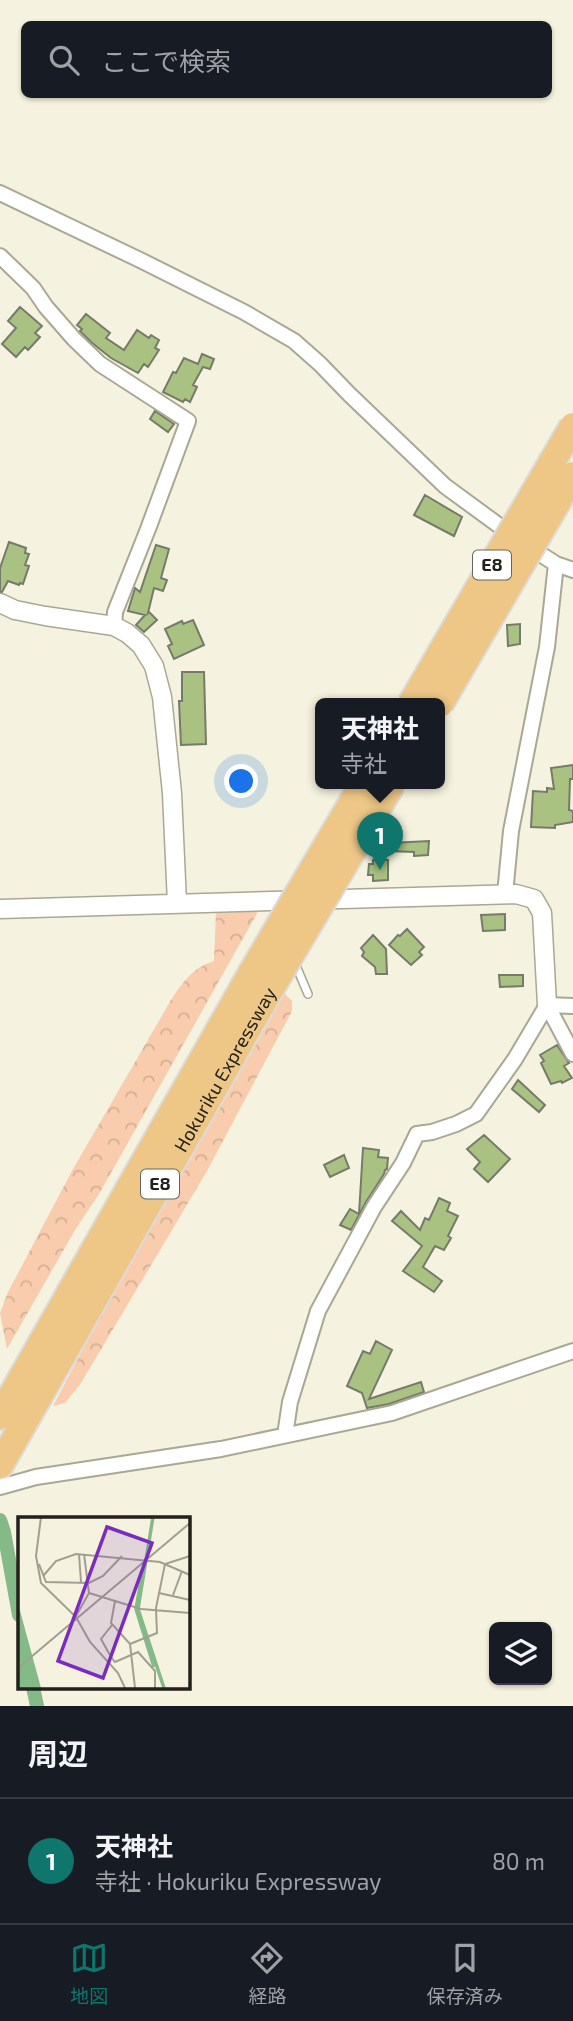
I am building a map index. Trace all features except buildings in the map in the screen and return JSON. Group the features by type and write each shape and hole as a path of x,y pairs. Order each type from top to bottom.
{"highway":[{"name":"E8","path":"414,698 573,426"},
{"name":"E8","path":"442,698 573,474"},
{"name":"Hokuriku Expressway","path":"0,1465 263,977 360,789"},
{"name":"Hokuriku Expressway","path":"0,1416 263,977 389,789"}],"street":[{"path":"0,193 244,312 294,341 445,486 556,564 573,570"},
{"path":"0,256 33,288 74,339 100,364 188,421 115,612 114,626"},
{"path":"505,894 511,831 547,647 556,564"},
{"path":"0,603 15,610 114,626 141,645 153,666 162,697 172,793 177,903"},
{"path":"0,909 516,894 534,900 542,913 547,1005 573,1054"},
{"path":"547,1005 573,1006"},
{"path":"285,1435 290,1402 318,1311 374,1206 403,1163 416,1134 456,1124 476,1114 515,1059 547,1005"},
{"path":"0,1487 36,1477 221,1449 391,1413 573,1351"}],"lane":[{"path":"271,901 285,936"},
{"path":"289,948 308,994"}],"green space":[{"path":"216,910 259,910 99,1194 75,1230 7,1349 0,1313 8,1292 73,1169 171,1000 194,972 214,961"},
{"path":"285,994 292,1001 292,1011 207,1171 81,1383 65,1403 53,1406 166,1191 229,1079"}],"waterway":[{"path":"0,1520 18,1609"},
{"path":"33,1688 37,1706"}],"place":[{"name":"天神社","path":"380,870"}]}
